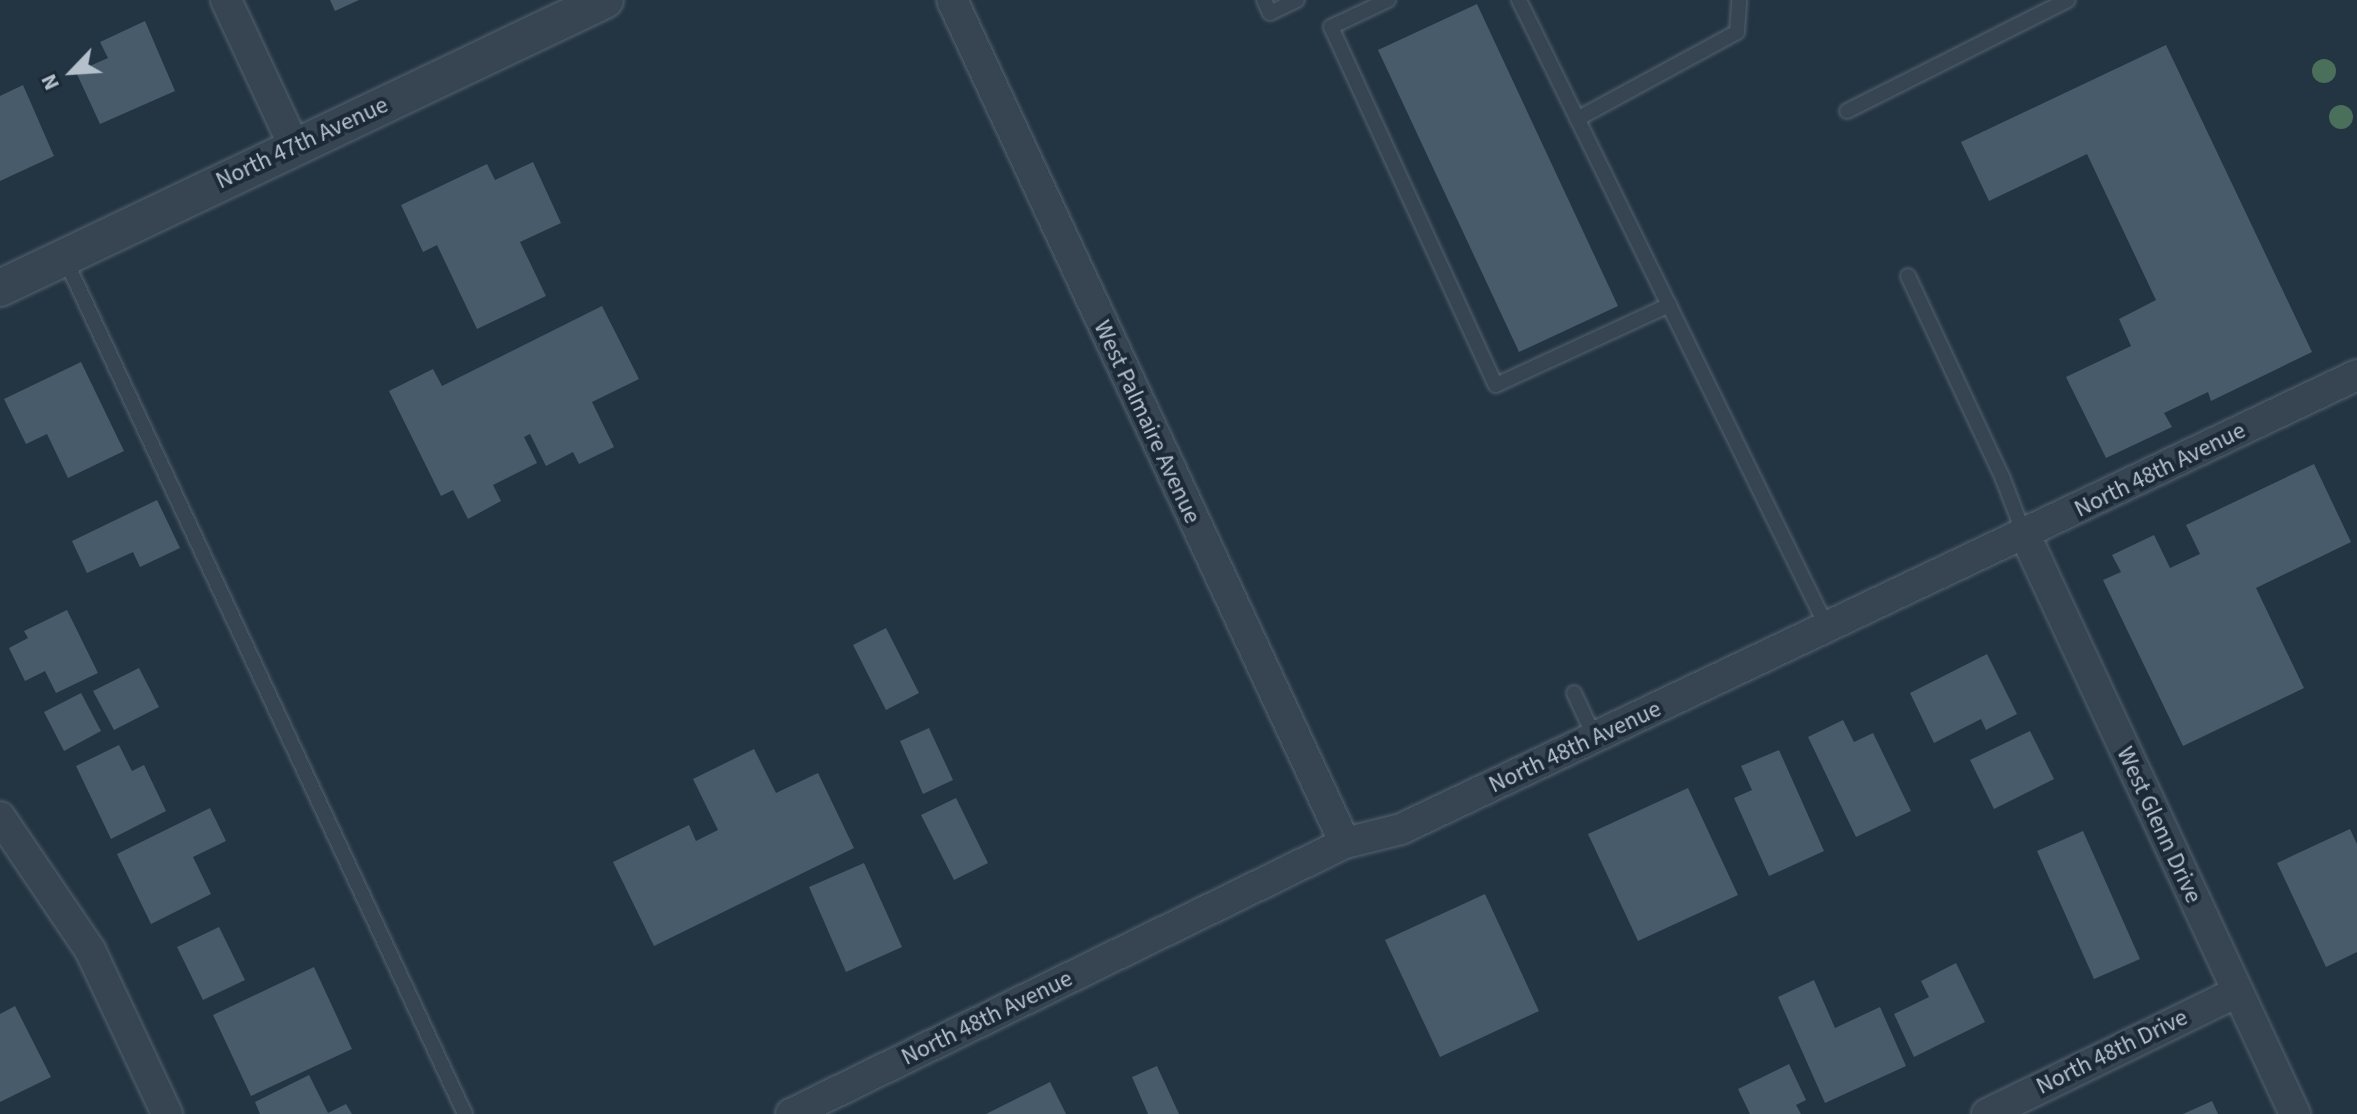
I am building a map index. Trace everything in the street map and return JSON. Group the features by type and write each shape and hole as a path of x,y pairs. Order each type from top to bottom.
{"street":[{"path":"226,0 294,146"},
{"name":"North 47th Avenue","path":"0,288 605,0"},
{"name":"West Palmaire Avenue","path":"952,0 1345,843"},
{"name":"North 48th Avenue","path":"791,1114 1345,843 1401,829 2357,375"},
{"name":"West Glenn Drive","path":"2025,535 2295,1114"},
{"path":"0,817 90,950 167,1114"},
{"name":"North 48th Drive","path":"1987,1114 2237,992"}],"lane":[{"path":"1264,0 1270,13 1297,0"},
{"path":"1388,0 1331,27 1496,385 1669,305"},
{"path":"1519,0 1827,628"},
{"path":"1577,119 1737,32 1739,0"},
{"path":"1847,111 2068,0"},
{"path":"64,257 465,1114"},
{"path":"1908,276 2003,479 2025,535"},
{"path":"1574,693 1595,738"}],"building":[{"path":"330,0 359,0 335,11"},
{"path":"1477,4 1618,306 1519,352 1378,50"},
{"path":"145,21 175,91 100,124 76,72 108,58 100,42"},
{"path":"2166,45 2312,352 2211,401 2208,392 2164,413 2172,427 2106,458 2066,377 2131,346 2119,319 2156,300 2087,154 1989,201 1961,142"},
{"path":"23,85 54,156 0,181 0,96"},
{"path":"533,162 561,223 520,242 546,296 477,329 437,245 423,252 401,205 487,164 495,180"},
{"path":"602,306 639,379 592,402 614,447 579,464 573,452 546,466 530,434 524,437 537,463 493,485 501,501 468,519 453,490 441,496 389,391 433,369 442,386"},
{"path":"81,362 124,451 68,478 47,434 26,444 4,399"},
{"path":"2314,464 2351,542 2256,588 2304,688 2183,746 2103,580 2121,572 2112,555 2154,535 2170,568 2200,554 2186,525"},
{"path":"157,500 180,548 140,567 133,552 87,573 72,541"},
{"path":"67,610 98,673 56,693 45,671 25,681 9,648 28,638 24,631"},
{"path":"886,628 919,693 886,710 853,645"},
{"path":"1987,654 2017,714 1986,730 1981,719 1934,743 1910,693"},
{"path":"139,668 159,707 114,730 93,691"},
{"path":"81,693 101,731 64,751 44,712"},
{"path":"1843,720 1854,742 1873,733 1911,811 1856,837 1808,737"},
{"path":"929,728 953,780 923,794 900,741"},
{"path":"2030,731 2054,779 1994,809 1970,760"},
{"path":"119,745 132,771 144,765 166,811 111,839 76,766"},
{"path":"754,749 776,793 818,773 854,848 654,946 613,862 689,825 696,841 718,830 693,779"},
{"path":"1779,750 1824,851 1769,876 1734,798 1752,790 1741,766"},
{"path":"1688,788 1738,895 1638,941 1588,834"},
{"path":"956,798 988,863 954,880 921,815"},
{"path":"210,808 226,841 193,857 211,894 151,924 117,854"},
{"path":"2350,829 2357,844 2357,952 2326,967 2277,863"},
{"path":"2083,831 2140,959 2094,979 2037,851"},
{"path":"864,863 902,947 846,972 809,887"},
{"path":"1485,894 1539,1011 1440,1057 1385,940"},
{"path":"219,927 245,980 203,1000 177,947"},
{"path":"1956,963 1985,1022 1914,1057 1894,1014 1929,997 1921,981"},
{"path":"314,967 352,1049 251,1096 213,1015"},
{"path":"1814,980 1835,1028 1880,1007 1906,1066 1825,1103 1778,997"},
{"path":"15,1006 51,1077 0,1102 0,1014"},
{"path":"1789,1064 1806,1100 1796,1105 1801,1114 1750,1114 1738,1089"},
{"path":"1157,1066 1179,1114 1148,1114 1132,1077"},
{"path":"309,1075 328,1113 346,1104 352,1114 260,1114 255,1102"},
{"path":"1050,1082 1066,1114 986,1114"},
{"path":"2212,1101 2218,1114 2183,1114"}]}
